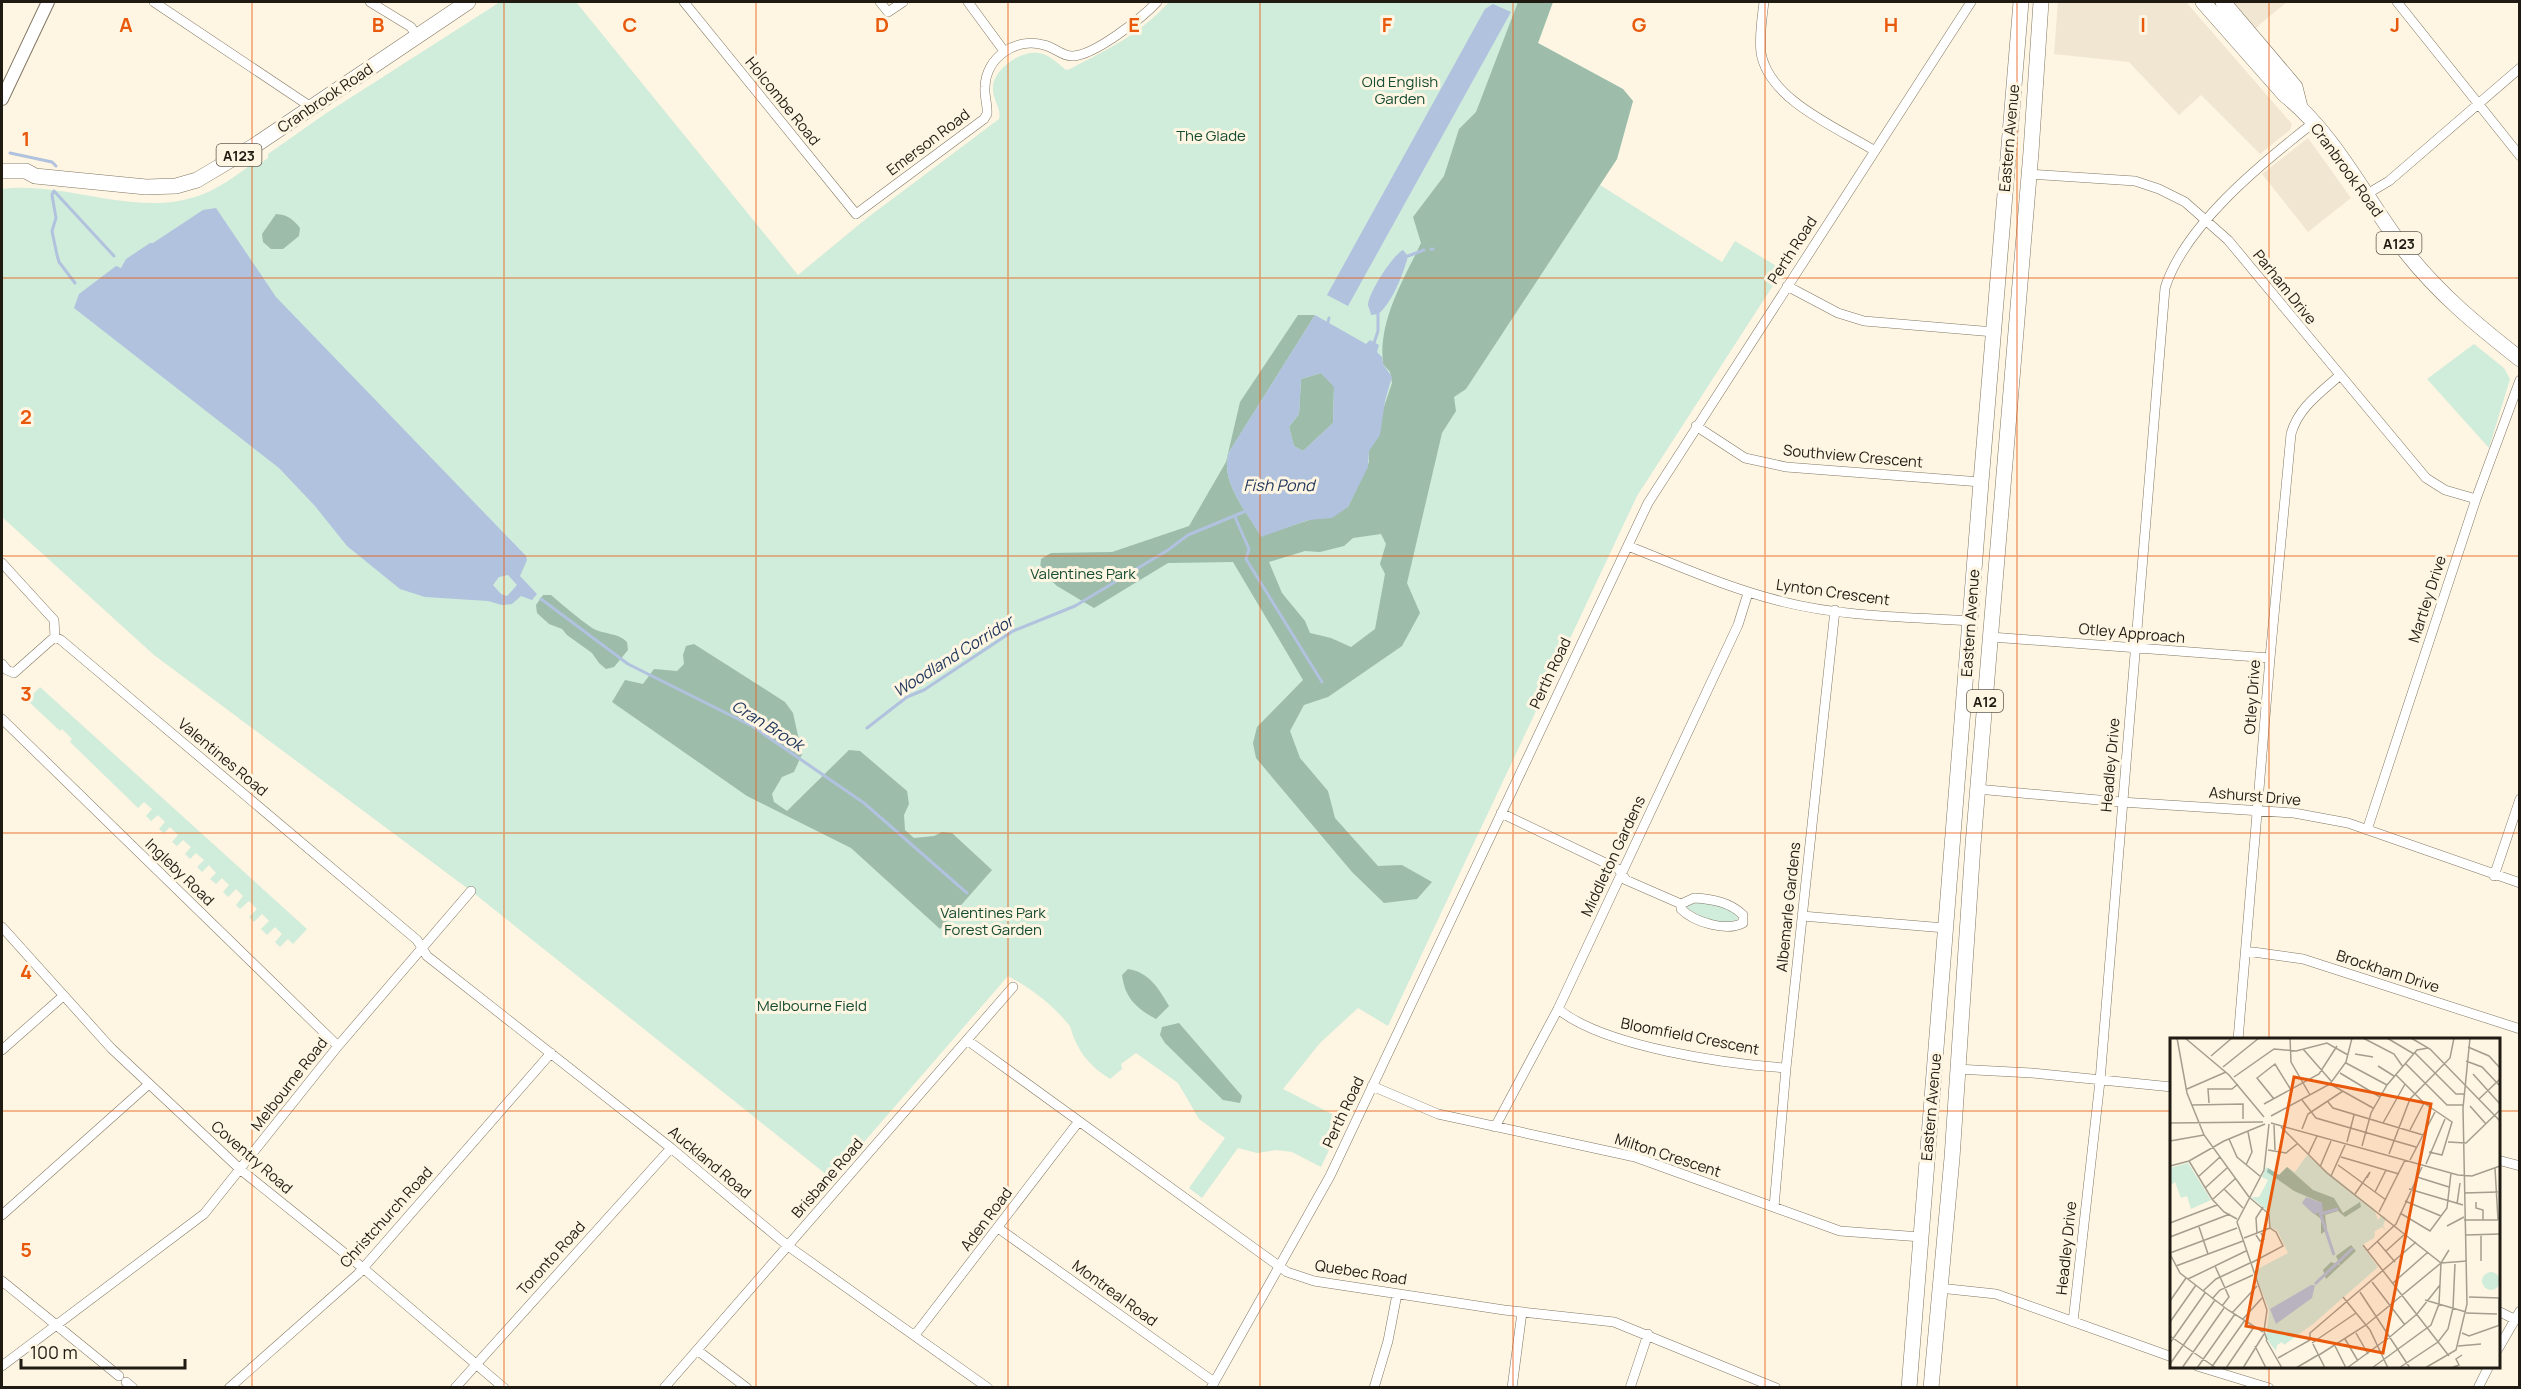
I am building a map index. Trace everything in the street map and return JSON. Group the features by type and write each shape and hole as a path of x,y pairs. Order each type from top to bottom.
{"main road":[{"name":"Cranbrook Road","path":"2,171 146,187 176,186 207,174 311,108 468,2"},
{"name":"Eastern Avenue","path":"1909,1388 2021,2"},
{"name":"Eastern Avenue","path":"1931,1388 1952,1158 1956,1070 1977,789 2029,174 2040,2"},
{"name":"Cranbrook Road","path":"2203,2 2285,95 2300,107 2367,194 2406,252 2431,282 2466,317 2520,359"},
{"name":"Cranbrook Road","path":"2223,2 2295,87 2300,107"},
{"path":"2,160 28,173"},
{"name":"Cranbrook Road","path":"2,181 27,181 28,173"}],"street":[{"path":"3,91 48,2"},
{"path":"154,2 311,108"},
{"path":"370,2 411,27 416,36"},
{"name":"Holcombe Road","path":"684,2 856,214 861,210"},
{"path":"880,2 888,12 903,2"},
{"path":"968,2 1004,51 1020,44 1033,43 1057,50 1064,55 1076,56 1129,28 1157,2"},
{"path":"1764,2 1760,36 1761,53 1772,79 1794,102 1875,151"},
{"name":"Perth Road","path":"1213,1385 1330,1176 1648,502 1971,2"},
{"path":"2397,2 2520,156"},
{"name":"Emerson Road","path":"861,210 984,119 988,108 984,86 987,74 994,61 1004,51"},
{"path":"2367,194 2389,181 2520,68"},
{"name":"Headley Drive","path":"2073,1322 2100,1081 2121,802 2165,288 2179,255 2206,222 2253,171 2313,123"},
{"name":"Parham Drive","path":"2029,174 2135,181 2159,189 2185,202 2228,240 2426,478 2445,489 2476,498"},
{"path":"1787,286 1838,314 1864,321 1994,332"},
{"name":"Otley Drive","path":"2238,1038 2291,434 2294,420 2307,404 2339,376"},
{"name":"Martley Drive","path":"2367,830 2476,498 2520,380"},
{"name":"Southview Crescent","path":"1696,426 1745,458 1786,467 1981,482"},
{"name":"Lynton Crescent","path":"1628,546 1748,592 1787,603 1835,610 1971,621"},
{"path":"2,563 54,620 56,638 14,673 2,664"},
{"name":"Middleton Gardens","path":"1495,1127 1558,1009 1622,874 1738,625 1748,592"},
{"name":"Albemarle Gardens","path":"1774,1207 1786,1068 1835,610"},
{"name":"Otley Approach","path":"1991,636 2270,658"},
{"name":"Valentines Road","path":"56,638 70,647 417,940 421,949"},
{"name":"Ingleby Road","path":"2,718 338,1046"},
{"name":"Ashurst Drive","path":"1977,789 2304,815 2348,823 2494,876 2520,883"},
{"path":"2494,876 2520,799"},
{"path":"1501,813 1618,869 1626,880 1681,904 1684,912 1709,923 1732,926 1743,923 1744,919 1737,909 1714,900 1694,898 1681,904"},
{"name":"Melbourne Road","path":"2,1366 204,1215 338,1046 471,891"},
{"path":"1802,916 1946,928"},
{"name":"Coventry Road","path":"2,927 62,997 111,1048 241,1170 363,1268 504,1388"},
{"name":"Auckland Road","path":"421,949 671,1148 788,1246 988,1388"},
{"name":"Brockham Drive","path":"2246,951 2303,959 2520,1029"},
{"name":"Brisbane Road","path":"664,1388 1013,987"},
{"path":"2,1050 62,997"},
{"name":"Bloomfield Crescent","path":"1558,1009 1590,1028 1623,1040 1740,1065 1786,1068"},
{"name":"Quebec Road","path":"967,1040 1287,1272 1314,1281 1398,1294 1522,1312 1614,1322 1776,1388"},
{"name":"Christchurch Road","path":"229,1388 363,1268 551,1053"},
{"path":"1956,1070 2032,1073 2170,1087"},
{"path":"2,1215 149,1084"},
{"name":"Milton Crescent","path":"1372,1086 1438,1114 1635,1157 1840,1231 1921,1238"},
{"name":"Aden Road","path":"915,1335 1079,1121"},
{"name":"Toronto Road","path":"454,1388 671,1148"},
{"path":"2500,1160 2520,1166"},
{"name":"Montreal Road","path":"998,1228 1213,1385"},
{"path":"2,1281 126,1382"},
{"path":"1939,1288 1996,1294 2170,1356"},
{"path":"1374,1388 1388,1341 1398,1294"},
{"path":"2500,1311 2517,1315 2500,1347"},
{"path":"1512,1388 1522,1312"},
{"path":"1630,1388 1648,1334"},
{"path":"697,1350 747,1388"},
{"path":"2205,1368 2269,1388"},
{"path":"2478,1388 2488,1368"}],"shaded area":[{"path":"2058,2 2186,2 2292,124 2290,130 2260,154 2201,95 2179,115 2129,62 2054,54"},
{"path":"2231,2 2287,2 2254,29"},
{"path":"2308,138 2351,198 2308,232 2262,174"}],"green space":[{"name":"Valentines Park","path":"500,2 576,2 798,275 867,218 999,119 993,88 994,81 1002,68 1023,55 1038,53 1049,57 1066,70 1070,69 1135,32 1169,2 1553,2 1538,43 1623,89 1633,101 1617,159 1600,185 1722,262 1735,241 1783,270 1637,496 1388,1026 1358,1008 1320,1043 1283,1089 1344,1120 1330,1142 1331,1146 1321,1167 1292,1152 1276,1150 1257,1153 1238,1148 1202,1198 1189,1188 1225,1138 1199,1119 1178,1083 1136,1053 1121,1064 1122,1069 1110,1079 1084,1056 1069,1025 1056,1010 1008,976 832,1179 471,891 154,655 2,517 2,189 51,190 149,203 174,202 198,196 220,186 254,163 261,163 268,158 268,154 325,114"},
{"path":"1518,2 1553,2 1538,43 1623,89 1633,101 1617,159 1466,389 1454,397 1456,411 1442,433 1407,583 1420,613 1402,646 1328,697 1304,705 1290,731 1300,758 1328,791 1335,818 1378,866 1402,865 1432,882 1417,899 1384,903 1352,872 1256,758 1253,743 1257,727 1303,680 1233,562 1168,563 1094,608 1057,586 1040,570 1041,559 1051,553 1112,552 1189,526 1226,462 1240,402 1298,315 1315,315 1229,452 1228,474 1236,496 1261,536 1348,507 1369,462 1369,451 1392,383 1390,372 1383,364 1384,332 1393,302 1421,243 1413,217 1444,176 1459,129 1476,112","holes":["1381,534 1386,544 1380,564 1385,574 1375,629 1351,647 1331,638 1310,633 1305,621 1282,593 1269,562 1305,551 1320,552 1344,546 1353,538"]},
{"path":"276,214 290,218 300,228 299,236 283,249 271,249 263,242 262,234"},
{"path":"2474,344 2504,368 2510,379 2489,448 2427,379"},
{"path":"1321,373 1334,386 1333,423 1303,451 1294,446 1289,427 1299,414 1301,379"},
{"path":"543,595 551,595 592,628 623,639 627,642 628,650 614,667 606,669 592,653 562,629 549,624 537,613 536,605"},
{"path":"694,644 785,702 793,713 802,754 794,772 782,777 772,794 774,802 787,811 849,750 860,751 907,791 909,804 904,815 905,830 914,838 934,836 942,832 952,833 992,870 940,929 851,848 747,796 612,702 625,680 643,684 654,669 677,671 684,664 683,655 686,646"},
{"path":"40,687 307,929 293,944 288,939 280,947 275,942 282,934 275,927 267,935 261,929 269,921 262,914 254,922 249,917 257,909 249,901 240,909 236,905 243,896 236,889 228,897 223,892 229,885 222,878 216,884 210,879 216,873 209,865 202,872 197,867 204,860 196,853 190,859 185,854 191,847 183,840 177,846 172,842 178,835 170,827 164,833 159,829 165,822 158,815 151,821 146,816 152,809 144,802 138,808 70,742 72,739 62,729 60,731 27,700"},
{"path":"1695,901 1724,907 1737,915 1738,919 1726,923 1705,918 1687,908 1688,904"},
{"path":"1128,969 1148,978 1169,1006 1156,1019 1137,1006 1129,996 1122,975"},
{"path":"1179,1023 1242,1096 1240,1103 1223,1100 1165,1043 1160,1035 1162,1027"}],"water":[{"path":"1493,4 1511,12 1348,306 1327,295 1485,9"},
{"path":"216,208 276,297 526,556 527,560 520,576 537,594 532,600 521,596 512,604 502,605 488,601 425,597 400,589 347,546 315,506 279,468 74,308 79,294 116,266 121,268 126,259 203,210","holes":["508,575 517,585 507,596 501,594 493,585 499,577"]},
{"path":"1403,250 1408,256 1397,287 1383,309 1378,314 1371,315 1368,305 1372,292 1387,267"},
{"name":"Fish Pond","path":"1315,315 1366,344 1370,340 1379,345 1377,352 1392,377 1385,401 1380,435 1369,451 1368,467 1348,507 1332,518 1308,520 1261,537 1231,485 1227,463 1229,452","holes":["1321,373 1334,387 1333,423 1303,451 1294,446 1289,427 1299,414 1301,379"]}],"waterway":[{"path":"10,153 52,162 56,166"},
{"path":"54,191 52,195 56,218 52,231 57,255 59,262 75,283"},
{"path":"54,191 114,256"},
{"path":"1408,256 1424,250"},
{"path":"1374,343 1378,331 1378,314"},
{"path":"1328,322 1329,318"},
{"name":"Woodland Corridor","path":"867,728 907,697 924,690 1013,631 1075,606 1168,550 1188,535 1246,511"},
{"path":"1235,517 1249,549 1246,559 1322,682"},
{"name":"Cran Brook","path":"541,599 628,664 752,726 864,803 967,893"}],"park label":[{"name":"Old English Garden","path":"1400,90"},
{"name":"The Glade","path":"1211,135"},
{"name":"Valentines Park Forest Garden","path":"993,920"},
{"name":"Melbourne Field","path":"812,1005"}]}
